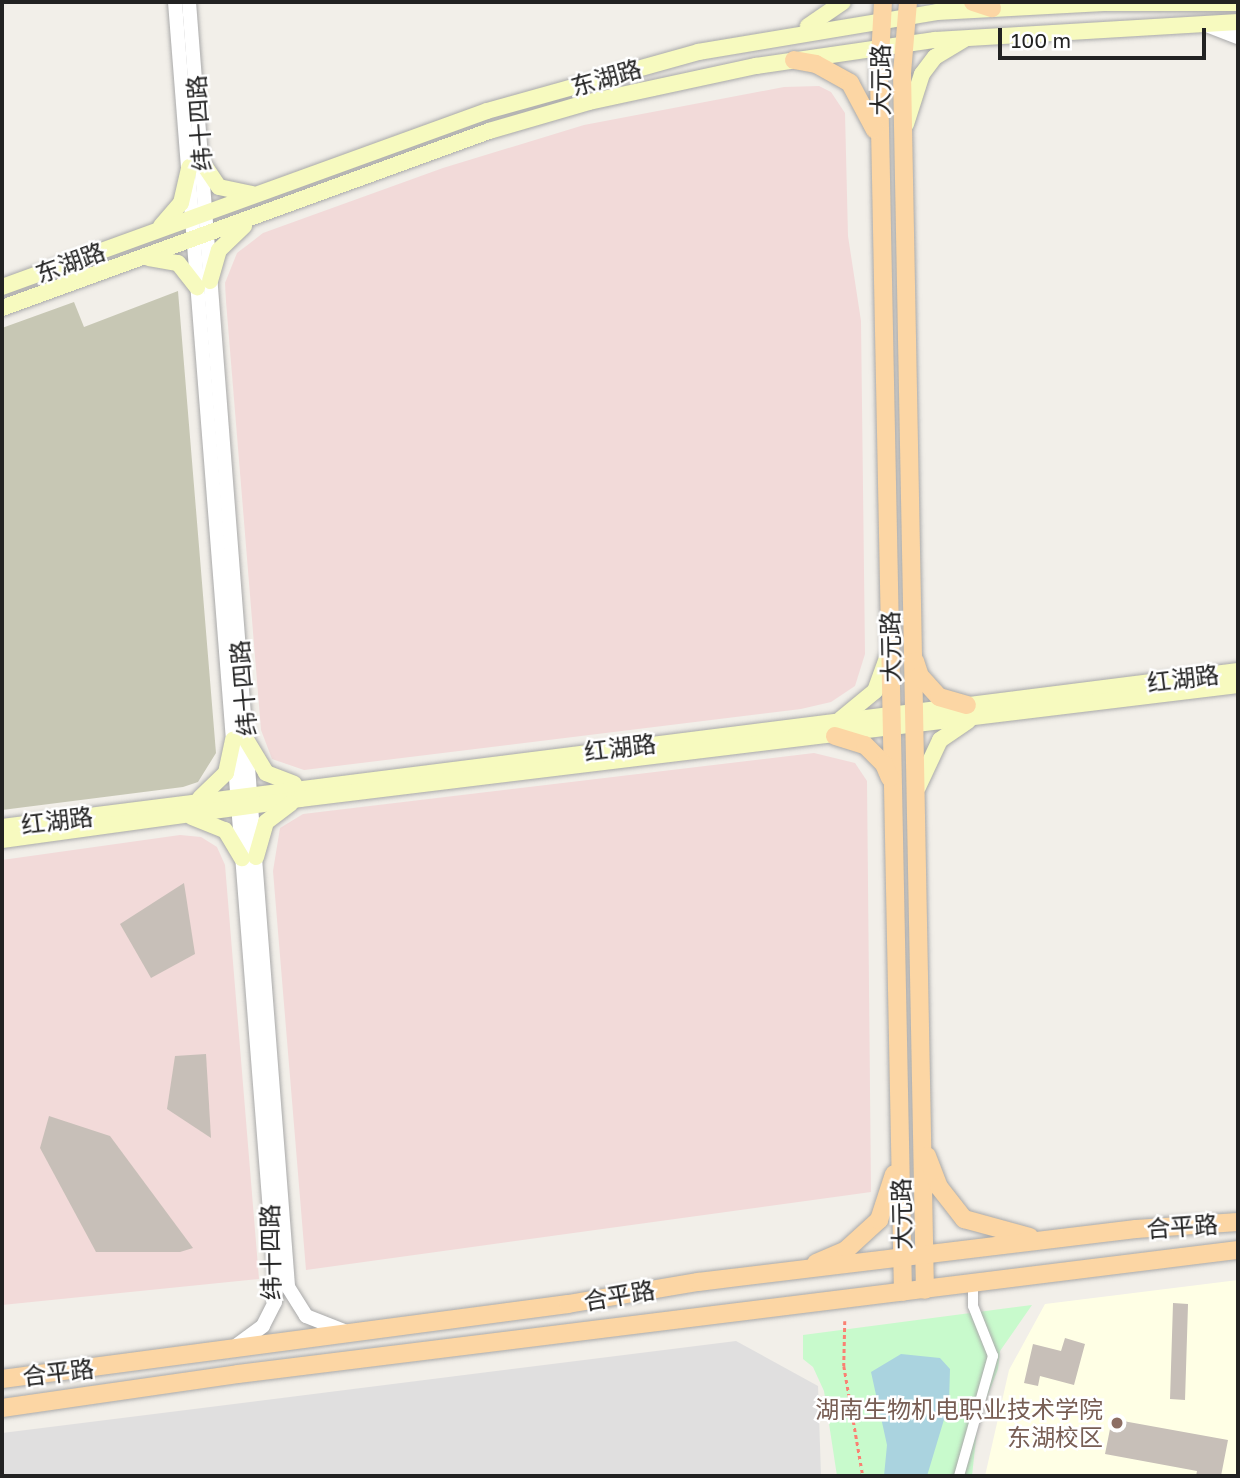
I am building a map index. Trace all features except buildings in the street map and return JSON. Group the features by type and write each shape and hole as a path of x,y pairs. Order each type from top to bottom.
{"main road":[{"path":"844,2 791,34 802,42 794,60 816,64 850,83 863,100 880,144"},
{"path":"972,2 1001,8 999,18 1002,28 1011,33"},
{"name":"东湖路","path":"2,287 487,111 698,52 791,34 882,10 1238,3"},
{"name":"大元路","path":"907,9 903,144 925,1290"},
{"name":"大元路","path":"882,10 880,144 903,1293"},
{"name":"东湖路","path":"2,308 489,131 589,102 794,60 904,44 1011,33 1238,22"},
{"path":"903,144 922,74 935,57 970,36"},
{"path":"156,232 181,203 195,165 219,187 240,193 265,192"},
{"path":"140,258 178,263 204,284 219,250 257,217"},
{"path":"890,642 875,691 856,712 834,729 876,754 893,788"},
{"path":"912,647 920,676 929,688 952,703 972,711 940,740 924,767 916,796"},
{"name":"红湖路","path":"972,711 1238,671"},
{"name":"红湖路","path":"2,841 176,816 304,792 972,711 1238,685"},
{"path":"189,803 219,784 240,741 266,773 304,792"},
{"path":"176,816 216,824 249,857 266,822 304,792"},
{"name":"红湖路","path":"2,827 189,803 245,801"},
{"path":"922,1141 939,1187 964,1219 1048,1241"},
{"path":"795,1271 846,1250 879,1220 900,1143"},
{"name":"合平路","path":"2,1379 795,1271 1238,1222"},
{"name":"合平路","path":"2,1408 1238,1250"}],"street":[{"name":"纬十四路","path":"175,2 195,165"},
{"name":"纬十四路","path":"189,2 195,165 245,801 276,1287 275,1302 263,1326 228,1350"},
{"path":"1197,23 1238,37"},
{"name":"纬十四路","path":"249,857 288,1287 306,1316 323,1326 355,1333"},
{"path":"959,1476 993,1356 973,1306 973,1284"}],"path":[{"path":"845,1321 844,1366 863,1476"}],"shaded area":[{"path":"819,86 831,92 845,113 848,236 861,321 865,654 855,686 831,702 801,709 304,770 272,759 261,730 226,301 225,283 237,253 263,233 443,168 584,125 784,87"},
{"path":"178,291 216,753 198,782 183,787 2,810 2,328 74,302 84,327"},
{"path":"814,753 855,763 867,781 871,1192 306,1270 273,871 280,828 303,814"},
{"path":"180,835 201,837 217,847 225,865 259,1279 2,1305 2,860"},
{"name":"湖南生物机电职业技术学院 东湖校区","path":"1238,1280 1238,1476 985,1476 1009,1370 1045,1304"},
{"path":"736,1341 818,1386 821,1476 2,1476 2,1433"}],"green space":[{"path":"1032,1305 1000,1351 998,1369 978,1420 972,1476 837,1476 824,1391 813,1367 803,1359 803,1335"}],"water":[{"path":"901,1354 940,1358 950,1369 949,1403 927,1476 884,1476 887,1445 871,1372"}],"place":[{"name":"湖南生物机电职业技术学院 东湖校区","path":"1117,1423"}]}
